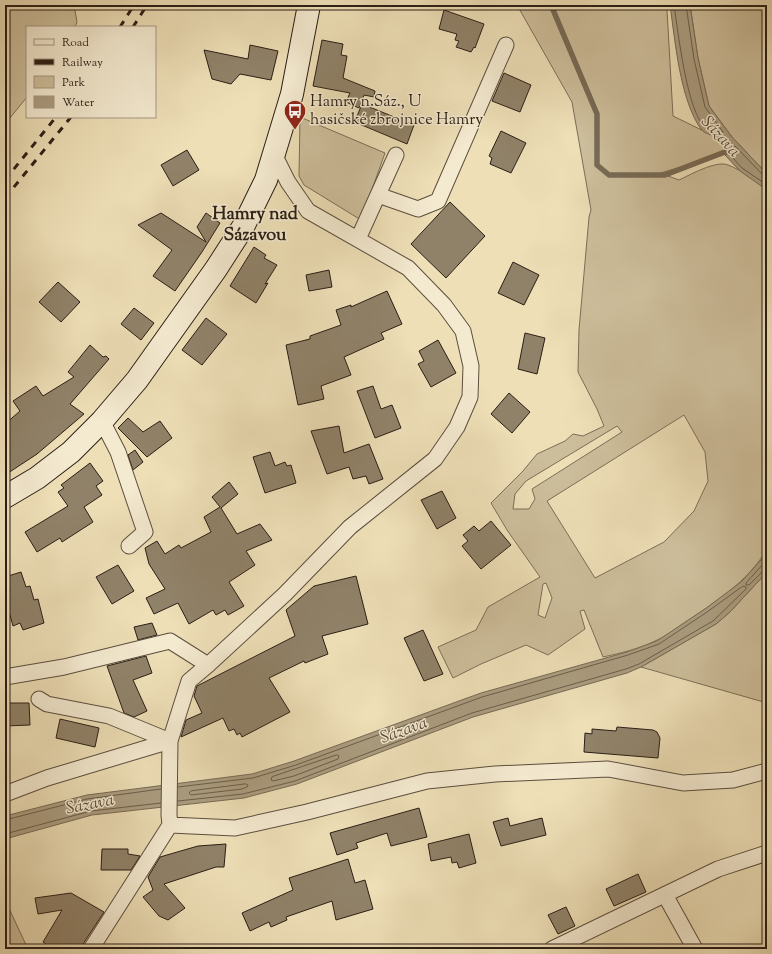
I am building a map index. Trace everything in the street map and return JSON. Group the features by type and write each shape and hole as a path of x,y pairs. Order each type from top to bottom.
{"street":[{"path":"5,497 37,478 72,452 102,421 137,380 216,269 243,227 266,180 292,94 309,5"},
{"path":"378,196 418,209 438,201 506,44"},
{"path":"91,949 170,820 170,741 188,681 208,665 285,594 350,527 435,459 457,427 470,397 471,366 462,331 444,305 408,268 308,211 288,182 274,154"},
{"path":"358,239 396,156"},
{"path":"102,421 118,452 145,532 129,546"},
{"path":"5,677 64,667 170,641 208,665"},
{"path":"40,699 47,704 109,716 170,741"},
{"path":"5,794 47,778 170,741"},
{"path":"170,820 235,828 307,812 427,781 495,774 608,769 683,783 733,780 767,771"},
{"path":"552,949 718,869 767,853"},
{"path":"665,895 695,949"}],"green space":[{"path":"5,5 74,5 77,22 75,26 26,26 26,98 5,124"},
{"path":"517,5 666,5 673,116 722,140 730,153 660,173 679,180 710,166 723,164 738,170 767,190 767,549 750,572 730,590 670,633 649,644 603,657 584,610 580,611 585,629 548,655 526,645 481,664 453,678 438,647 476,630 488,607 540,577 507,530 491,503 523,471 537,454 565,441 573,434 583,436 604,426 578,372 579,330 589,217 591,210 572,102","holes":["684,415 705,452 708,481 694,511 664,542 595,578 547,501","617,426 622,432 532,489 535,499 529,509 513,509 515,494 526,481","546,583 552,598 545,618 538,615 543,584"]},
{"path":"690,5 767,5 767,174 732,137 709,106 698,58"},
{"path":"300,117 385,153 361,220 304,185 299,176"},
{"path":"767,572 767,703 641,667 716,624 730,612"},
{"path":"5,900 28,949 5,949"}],"water":[{"name":"Sázava","path":"670,5 690,5 698,58 709,106 732,137 767,174 767,190 740,171 725,155 730,153 723,141 720,138 703,131 694,117 683,86 676,52"},
{"name":"Sázava","path":"767,549 767,572 730,612 716,624 641,667 627,673 473,717 297,784 244,798 92,815 5,839 5,816 87,795 252,774 294,761 481,693 627,652 657,641 705,609 741,582 761,560"}],"building":[{"path":"444,10 484,24 475,48 474,47 471,52 456,47 459,41 455,40 457,34 439,29"},
{"path":"322,40 343,44 341,55 347,56 343,78 375,91 374,97 364,95 359,108 346,102 350,93 313,86"},
{"path":"250,45 278,51 271,80 240,74 231,84 212,79 204,50 248,59"},
{"path":"504,73 531,85 520,112 492,101"},
{"path":"362,104 414,125 407,144 357,123 355,121"},
{"path":"501,131 526,143 511,173 490,164 492,158 489,156"},
{"path":"187,150 199,170 173,186 161,165"},
{"path":"450,202 485,236 446,278 411,244"},
{"path":"161,213 206,242 197,227 206,213 220,223 175,291 153,276 172,250 138,225"},
{"path":"254,247 266,255 264,258 277,265 265,284 268,283 256,303 230,286"},
{"path":"513,262 539,275 524,305 498,293"},
{"path":"329,270 332,287 309,291 306,275"},
{"path":"58,282 80,302 61,322 39,302"},
{"path":"387,291 402,324 381,333 384,339 344,357 351,375 321,386 324,399 298,405 286,345 310,339 310,336 341,325 336,310 351,305 351,307"},
{"path":"134,308 154,323 141,340 121,324"},
{"path":"206,318 227,334 202,365 182,350"},
{"path":"525,333 545,338 537,374 518,369"},
{"path":"438,340 456,373 431,387 418,364 424,361 419,351"},
{"path":"90,345 103,357 106,356 109,359 70,404 84,414 37,454 5,475 5,424 20,411 13,401 36,386 43,396 74,377 68,372"},
{"path":"373,386 381,409 392,405 401,428 375,438 357,391"},
{"path":"509,393 530,412 512,433 491,414"},
{"path":"128,418 143,432 160,421 172,438 147,457 118,428"},
{"path":"339,426 344,453 369,444 383,479 369,484 366,476 353,479 349,467 327,474 311,431"},
{"path":"135,450 143,462 133,470 128,455"},
{"path":"270,452 275,466 285,462 287,466 291,465 296,483 265,493 253,457"},
{"path":"90,463 103,481 96,486 102,495 84,507 93,522 62,542 60,538 37,552 25,532 68,506 58,492 64,488 61,485"},
{"path":"229,482 238,494 221,508 237,534 260,524 272,540 246,551 255,565 229,582 244,606 228,615 225,610 216,615 213,610 189,624 178,603 154,614 146,598 165,589 149,564 145,548 157,541 165,554 179,545 181,548 211,532 204,517 220,507 212,497"},
{"path":"442,491 456,518 437,529 421,500"},
{"path":"491,521 511,545 481,569 462,546 468,541 463,535 474,526 479,531"},
{"path":"118,565 134,591 112,604 96,577"},
{"path":"21,572 26,587 30,586 34,600 38,599 44,623 23,630 20,623 13,626 8,608 5,609 5,594 10,592 5,577"},
{"path":"356,576 368,624 322,636 328,654 305,663 304,661 269,678 290,712 242,737 240,733 237,735 234,729 229,731 223,718 181,737 186,720 202,713 194,696 197,686 295,636 286,610 314,586"},
{"path":"152,623 157,635 138,640 134,627"},
{"path":"423,630 443,674 424,681 404,638"},
{"path":"146,656 152,673 133,680 147,711 134,717 124,713 107,666"},
{"path":"5,703 29,703 30,725 5,726"},
{"path":"60,719 99,728 95,747 56,738"},
{"path":"617,727 653,730 657,732 660,738 658,758 584,752 585,733 592,734 592,729 616,731"},
{"path":"419,808 427,837 391,846 387,833 356,843 358,848 337,855 330,833"},
{"path":"508,818 510,826 542,818 546,835 501,846 493,822"},
{"path":"469,834 476,863 459,868 457,862 452,863 451,857 431,861 428,844"},
{"path":"226,844 224,867 216,867 164,884 185,908 168,920 159,916 143,897 153,890 148,877 160,857 198,846"},
{"path":"102,849 128,849 128,854 140,856 131,870 101,870"},
{"path":"348,859 355,883 365,880 373,909 336,920 332,901 286,917 287,920 271,927 269,922 250,931 242,913 293,890 289,878"},
{"path":"638,874 646,892 614,906 606,889"},
{"path":"71,893 104,912 83,944 82,949 43,949 46,944 43,942 62,910 38,914 35,898"},
{"path":"566,907 575,926 558,934 548,915"}],"waterway":[{"name":"Sázava","path":"551,5 597,114 597,165 609,175 665,175 730,150"}],"railway":[{"path":"121,26 134,5"},
{"path":"134,26 147,5"},
{"path":"5,180 55,118"},
{"path":"5,198 70,118"}],"place":[{"name":"Hamry n.Sáz., U hasičské zbrojnice Hamry","path":"295,130"}],"district":[{"name":"Hamry nad Sázavou","path":"255,225"}]}
